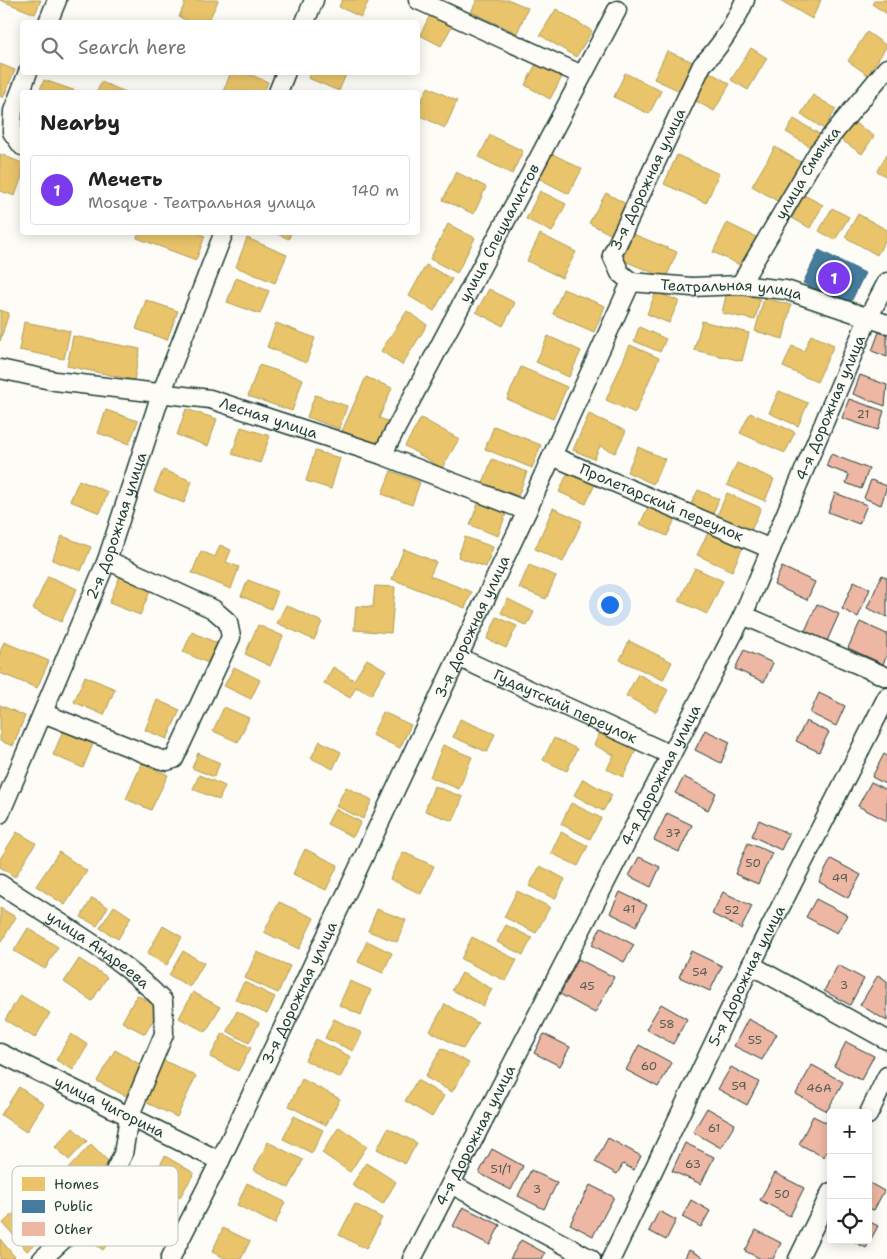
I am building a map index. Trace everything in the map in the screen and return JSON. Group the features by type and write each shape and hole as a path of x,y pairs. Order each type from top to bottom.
{"street":[{"path":"49,20 57,0"},
{"path":"306,20 314,0"},
{"path":"418,0 582,75"},
{"name":"3-я Дорожная улица","path":"178,1243 220,1161 527,511 631,282 620,273 612,255 702,65 715,53 736,21 745,0"},
{"name":"улица Специалистов","path":"382,455 617,10"},
{"name":"улица Смычка","path":"740,285 818,152 887,68"},
{"path":"21,90 27,75"},
{"path":"279,90 285,75"},
{"path":"20,93 13,111 12,132 20,143"},
{"name":"2-я Дорожная улица","path":"0,814 107,560 161,394 223,235"},
{"name":"Театральная улица","path":"631,282 692,287 740,285 786,290 869,316 887,324"},
{"name":"4-я Дорожная улица","path":"412,1259 743,615 869,316 887,282"},
{"name":"Лесная улица","path":"0,369 55,381 210,399 382,455 527,511"},
{"name":"Пролетарский переулок","path":"552,456 771,549"},
{"path":"43,713 159,759 167,761 174,759 231,637 228,622 214,609 107,560"},
{"path":"743,615 887,677"},
{"name":"Гудаутский переулок","path":"458,657 671,755"},
{"name":"5-я Дорожная улица","path":"611,1259 751,965 887,697"},
{"name":"улица Андреева","path":"0,884 144,981 163,1001 164,1034 129,1117"},
{"path":"751,965 887,1040"},
{"name":"улица Чигорина","path":"0,1053 220,1161"},
{"path":"871,1109 887,1076"},
{"path":"117,1166 123,1154 129,1117"},
{"path":"451,1184 591,1259"},
{"path":"798,1259 828,1199"},
{"path":"42,1259 56,1246"},
{"name":"3-я Дорожная улица","path":"170,1259 177,1246"}],"building: Homes":[{"path":"0,0 41,0 35,14"},
{"path":"186,0 218,1 209,20 186,20 179,17"},
{"path":"342,0 369,0 361,17 339,7"},
{"path":"477,0 510,0 528,8 517,33 471,12"},
{"path":"780,0 821,0 812,19"},
{"path":"875,0 887,0 887,14 872,4"},
{"path":"556,9 592,31 576,57 540,35"},
{"path":"430,15 452,26 441,46 420,35"},
{"path":"867,32 887,46 868,75 848,61"},
{"path":"751,48 767,58 748,90 731,80"},
{"path":"667,51 693,62 680,91 654,79"},
{"path":"0,64 15,70 3,98 0,96"},
{"path":"536,64 562,77 550,99 525,85"},
{"path":"708,71 730,84 714,111 692,99"},
{"path":"625,73 661,91 649,114 614,97"},
{"path":"230,75 251,75 268,82 265,90 224,90"},
{"path":"310,75 346,75 339,90 308,78"},
{"path":"44,80 73,90 40,90"},
{"path":"101,82 121,90 98,90"},
{"path":"428,87 457,101 445,128 420,116 420,104"},
{"path":"813,95 836,109 824,129 801,114"},
{"path":"794,119 821,135 814,149 786,132"},
{"path":"852,121 874,136 862,154 840,139"},
{"path":"490,135 523,151 512,174 479,157"},
{"path":"775,147 802,163 779,202 752,186"},
{"path":"551,153 582,169 569,194 538,178"},
{"path":"0,154 20,162 20,182 15,196 0,191"},
{"path":"887,154 887,177 877,171"},
{"path":"677,155 719,174 706,203 664,184"},
{"path":"456,172 486,187 474,214 443,200"},
{"path":"540,191 566,204 552,232 526,219"},
{"path":"606,193 628,205 612,235 589,223"},
{"path":"804,195 823,205 810,228 792,218"},
{"path":"832,208 849,217 835,240 819,231"},
{"path":"858,214 887,230 887,237 877,255 845,237"},
{"path":"727,223 758,238 744,267 713,252"},
{"path":"448,224 475,238 457,273 430,259"},
{"path":"540,234 576,252 562,278 527,261"},
{"path":"633,234 677,252 666,278 622,260"},
{"path":"138,235 205,236 196,260 137,238"},
{"path":"280,235 290,235 289,239"},
{"path":"247,238 287,255 275,283 236,267"},
{"path":"426,265 452,279 434,311 409,296"},
{"path":"236,278 269,291 260,314 227,302"},
{"path":"489,289 515,303 503,326 476,312"},
{"path":"563,289 605,306 594,332 553,314"},
{"path":"727,291 760,299 755,320 722,313"},
{"path":"656,292 679,301 669,323 647,314"},
{"path":"764,298 791,305 783,339 755,331"},
{"path":"146,300 178,311 167,340 136,329"},
{"path":"0,310 9,313 0,341"},
{"path":"407,311 427,325 402,365 381,351"},
{"path":"702,321 749,333 742,361 694,350"},
{"path":"24,322 70,331 64,359 19,350"},
{"path":"276,323 315,338 306,363 267,347"},
{"path":"639,327 666,339 660,352 634,341"},
{"path":"811,335 834,345 817,382 783,367 792,346 804,351"},
{"path":"73,336 140,349 134,380 67,366"},
{"path":"548,336 581,351 569,377 536,362"},
{"path":"630,345 659,358 635,413 606,400"},
{"path":"259,365 303,379 292,411 248,396"},
{"path":"521,367 567,387 553,419 507,399"},
{"path":"366,377 392,388 379,418 390,422 379,447 342,431"},
{"path":"779,391 808,403 798,426 769,413"},
{"path":"315,395 347,406 339,429 307,417"},
{"path":"186,409 217,419 208,446 177,435"},
{"path":"106,410 138,421 129,444 98,433"},
{"path":"750,413 795,432 785,453 740,433"},
{"path":"589,414 626,431 615,453 600,446 594,459 573,450"},
{"path":"421,418 459,439 442,468 405,446"},
{"path":"494,426 541,445 532,468 485,449"},
{"path":"241,427 270,436 260,463 232,454"},
{"path":"638,447 665,459 653,484 627,472"},
{"path":"315,451 340,458 331,489 306,481"},
{"path":"492,459 527,472 518,496 483,483"},
{"path":"737,463 774,479 765,501 727,485"},
{"path":"163,470 192,481 184,503 154,491"},
{"path":"569,470 596,482 586,504 559,492"},
{"path":"391,471 420,482 412,505 382,494"},
{"path":"79,480 108,492 100,513 70,501"},
{"path":"698,490 719,499 712,516 690,506"},
{"path":"727,493 761,508 750,533 716,518"},
{"path":"479,501 507,511 498,536 470,525"},
{"path":"649,505 676,517 667,536 640,524"},
{"path":"553,508 582,521 563,562 535,549"},
{"path":"709,531 743,547 732,571 697,555"},
{"path":"62,536 91,547 81,571 52,560"},
{"path":"465,537 493,547 486,567 458,557"},
{"path":"220,545 231,550 226,562 239,567 231,589 192,573 201,551 215,557"},
{"path":"404,549 436,562 430,576 472,592 465,608 392,579"},
{"path":"529,565 556,576 546,599 519,588"},
{"path":"695,568 723,581 707,614 679,601"},
{"path":"48,576 77,589 61,622 33,609"},
{"path":"120,576 151,589 140,615 109,603"},
{"path":"248,580 278,592 271,609 241,596"},
{"path":"375,586 395,587 391,633 354,630 356,606 373,607"},
{"path":"508,599 534,612 527,626 501,613"},
{"path":"286,605 322,622 314,640 277,623"},
{"path":"497,617 517,626 506,648 487,639"},
{"path":"258,625 283,636 270,666 245,654"},
{"path":"192,632 217,643 208,663 183,652"},
{"path":"629,641 672,662 663,680 620,660"},
{"path":"4,642 49,661 37,688 0,673 0,652"},
{"path":"367,659 386,670 371,695 356,687 350,698 324,683 333,667 354,680"},
{"path":"234,667 260,680 251,699 224,686"},
{"path":"638,674 668,690 656,712 626,696"},
{"path":"85,676 115,689 104,715 74,702"},
{"path":"157,700 180,710 167,739 145,730"},
{"path":"0,705 25,716 13,746 0,741"},
{"path":"224,707 249,718 238,742 213,731"},
{"path":"383,712 411,725 400,748 372,735"},
{"path":"460,719 495,734 487,752 453,737"},
{"path":"602,728 638,746 623,777 607,769 614,755 594,745"},
{"path":"63,731 93,744 83,768 53,755"},
{"path":"554,738 577,749 567,771 543,760"},
{"path":"320,741 341,752 333,769 311,758"},
{"path":"443,745 472,757 459,789 430,777"},
{"path":"198,753 220,763 214,777 192,768"},
{"path":"142,763 168,775 151,810 126,799"},
{"path":"199,775 225,786 219,800 193,789"},
{"path":"583,779 612,795 603,811 574,795"},
{"path":"434,786 463,797 453,821 425,811"},
{"path":"346,787 372,800 363,819 336,806"},
{"path":"571,803 601,818 590,839 561,824"},
{"path":"335,809 361,822 353,837 327,824"},
{"path":"17,832 36,843 15,877 0,867 0,859"},
{"path":"561,832 588,846 578,866 551,853"},
{"path":"305,849 338,865 326,890 293,874"},
{"path":"59,852 87,871 65,905 36,886"},
{"path":"403,852 434,866 421,894 390,879"},
{"path":"540,866 565,879 555,899 529,886"},
{"path":"517,891 550,907 536,933 504,917"},
{"path":"92,898 108,907 97,926 81,917"},
{"path":"279,902 314,918 299,949 264,932"},
{"path":"114,906 131,917 118,939 100,928"},
{"path":"0,908 16,917 1,942 0,942"},
{"path":"377,909 406,920 397,942 368,931"},
{"path":"506,925 532,938 523,955 497,942"},
{"path":"163,926 182,937 167,965 147,954"},
{"path":"28,928 58,947 45,969 14,951"},
{"path":"472,937 517,960 506,981 461,959"},
{"path":"367,941 392,953 383,973 358,962"},
{"path":"183,951 204,963 190,987 169,975"},
{"path":"257,952 290,966 278,993 245,978"},
{"path":"79,959 107,977 92,1001 64,982"},
{"path":"462,973 492,989 483,1006 452,990"},
{"path":"350,981 371,990 361,1015 339,1005"},
{"path":"244,982 275,997 267,1014 235,999"},
{"path":"193,992 220,1007 206,1032 179,1018"},
{"path":"20,995 50,1013 35,1038 5,1020"},
{"path":"137,995 160,1008 145,1034 122,1022"},
{"path":"445,1004 478,1023 463,1049 430,1031"},
{"path":"237,1011 259,1023 249,1043 227,1031"},
{"path":"334,1019 362,1033 353,1051 325,1038"},
{"path":"223,1033 251,1048 238,1071 210,1057"},
{"path":"71,1034 88,1045 73,1070 56,1060"},
{"path":"316,1039 351,1057 340,1078 305,1060"},
{"path":"442,1048 469,1063 452,1092 425,1077"},
{"path":"115,1050 143,1066 126,1096 97,1081"},
{"path":"163,1060 196,1076 177,1117 143,1101"},
{"path":"302,1079 340,1099 326,1125 289,1106"},
{"path":"417,1080 444,1096 432,1117 405,1101"},
{"path":"19,1087 44,1104 26,1132 1,1115"},
{"path":"294,1116 323,1130 312,1153 283,1139"},
{"path":"339,1127 367,1146 350,1172 322,1153"},
{"path":"73,1128 87,1141 69,1160 55,1147"},
{"path":"388,1128 417,1143 405,1164 377,1149"},
{"path":"268,1142 303,1160 289,1188 254,1170"},
{"path":"91,1144 109,1162 105,1166 71,1166"},
{"path":"165,1156 194,1173 180,1197 178,1196 178,1166 159,1166"},
{"path":"366,1163 396,1182 383,1204 352,1185"},
{"path":"247,1183 285,1202 275,1224 237,1205"},
{"path":"355,1204 382,1218 366,1249 339,1235"},
{"path":"12,1215 12,1234 3,1223"},
{"path":"223,1228 250,1241 241,1259 227,1259 212,1252"},
{"path":"0,1239 15,1257 12,1259 0,1259"},
{"path":"23,1246 33,1246 27,1251"},
{"path":"98,1246 106,1246 103,1250"}],"building: Public":[{"path":"819,250 865,273 849,306 803,283"}],"building: Other":[{"path":"879,332 887,335 887,357 872,351"},
{"path":"860,375 887,385 885,406 853,394"},
{"path":"849,399 884,411 878,430 842,418"},
{"path":"831,454 869,469 861,489 846,483 849,475 826,466"},
{"path":"871,480 887,486 881,505 864,498"},
{"path":"835,493 867,505 859,524 828,512"},
{"path":"782,567 815,582 807,600 774,585"},
{"path":"882,575 887,578 887,617 867,608"},
{"path":"854,581 870,589 858,617 842,609"},
{"path":"817,604 839,614 827,641 805,631"},
{"path":"860,622 887,634 887,655 883,664 848,648"},
{"path":"744,650 773,663 764,682 735,669"},
{"path":"819,693 845,706 836,726 810,713"},
{"path":"806,721 829,732 819,752 796,741"},
{"path":"705,730 730,742 721,763 695,750"},
{"path":"884,754 887,756 887,785 872,777"},
{"path":"684,777 716,793 708,810 675,793"},
{"path":"871,782 887,790 887,821 858,806"},
{"path":"667,813 692,825 679,852 654,840"},
{"path":"759,820 789,834 781,850 752,836"},
{"path":"748,843 772,853 758,884 735,874"},
{"path":"639,857 660,867 651,887 629,876"},
{"path":"831,859 861,875 848,898 819,882"},
{"path":"620,892 647,905 636,926 610,913"},
{"path":"723,892 752,906 741,929 712,914"},
{"path":"816,899 847,915 837,933 806,917"},
{"path":"601,927 634,945 624,962 592,945"},
{"path":"691,951 722,966 710,991 679,977"},
{"path":"578,959 614,977 595,1013 560,994"},
{"path":"838,965 864,979 850,1005 824,991"},
{"path":"878,975 887,981 887,1021 860,1005"},
{"path":"661,1004 687,1019 673,1044 646,1029"},
{"path":"748,1019 777,1034 762,1060 734,1046"},
{"path":"544,1034 570,1047 560,1066 534,1053"},
{"path":"846,1042 874,1056 861,1080 834,1066"},
{"path":"639,1045 672,1063 658,1087 626,1070"},
{"path":"812,1065 843,1082 827,1111 796,1094"},
{"path":"731,1067 759,1082 747,1105 718,1089"},
{"path":"707,1108 735,1124 721,1148 693,1132"},
{"path":"813,1116 827,1123 827,1151 824,1157 799,1144"},
{"path":"608,1138 641,1156 634,1170 623,1164 617,1174 595,1162"},
{"path":"685,1143 714,1157 701,1184 672,1171"},
{"path":"492,1149 523,1166 511,1190 479,1173"},
{"path":"531,1170 557,1183 544,1209 518,1196"},
{"path":"775,1173 804,1188 790,1216 760,1200"},
{"path":"872,1184 884,1191 874,1210 872,1209"},
{"path":"590,1185 614,1197 593,1236 570,1224"},
{"path":"691,1200 710,1211 701,1227 682,1217"},
{"path":"463,1207 500,1225 490,1245 453,1226"},
{"path":"659,1211 676,1220 666,1240 649,1231"},
{"path":"872,1223 878,1226 872,1237"},
{"path":"756,1230 781,1243 773,1259 761,1259 745,1251"},
{"path":"521,1240 545,1253 542,1259 510,1259"},
{"path":"858,1244 868,1244 866,1248"},
{"path":"689,1250 706,1259 684,1259"}],"place":[{"name":"Мечеть","path":"834,278"}]}
